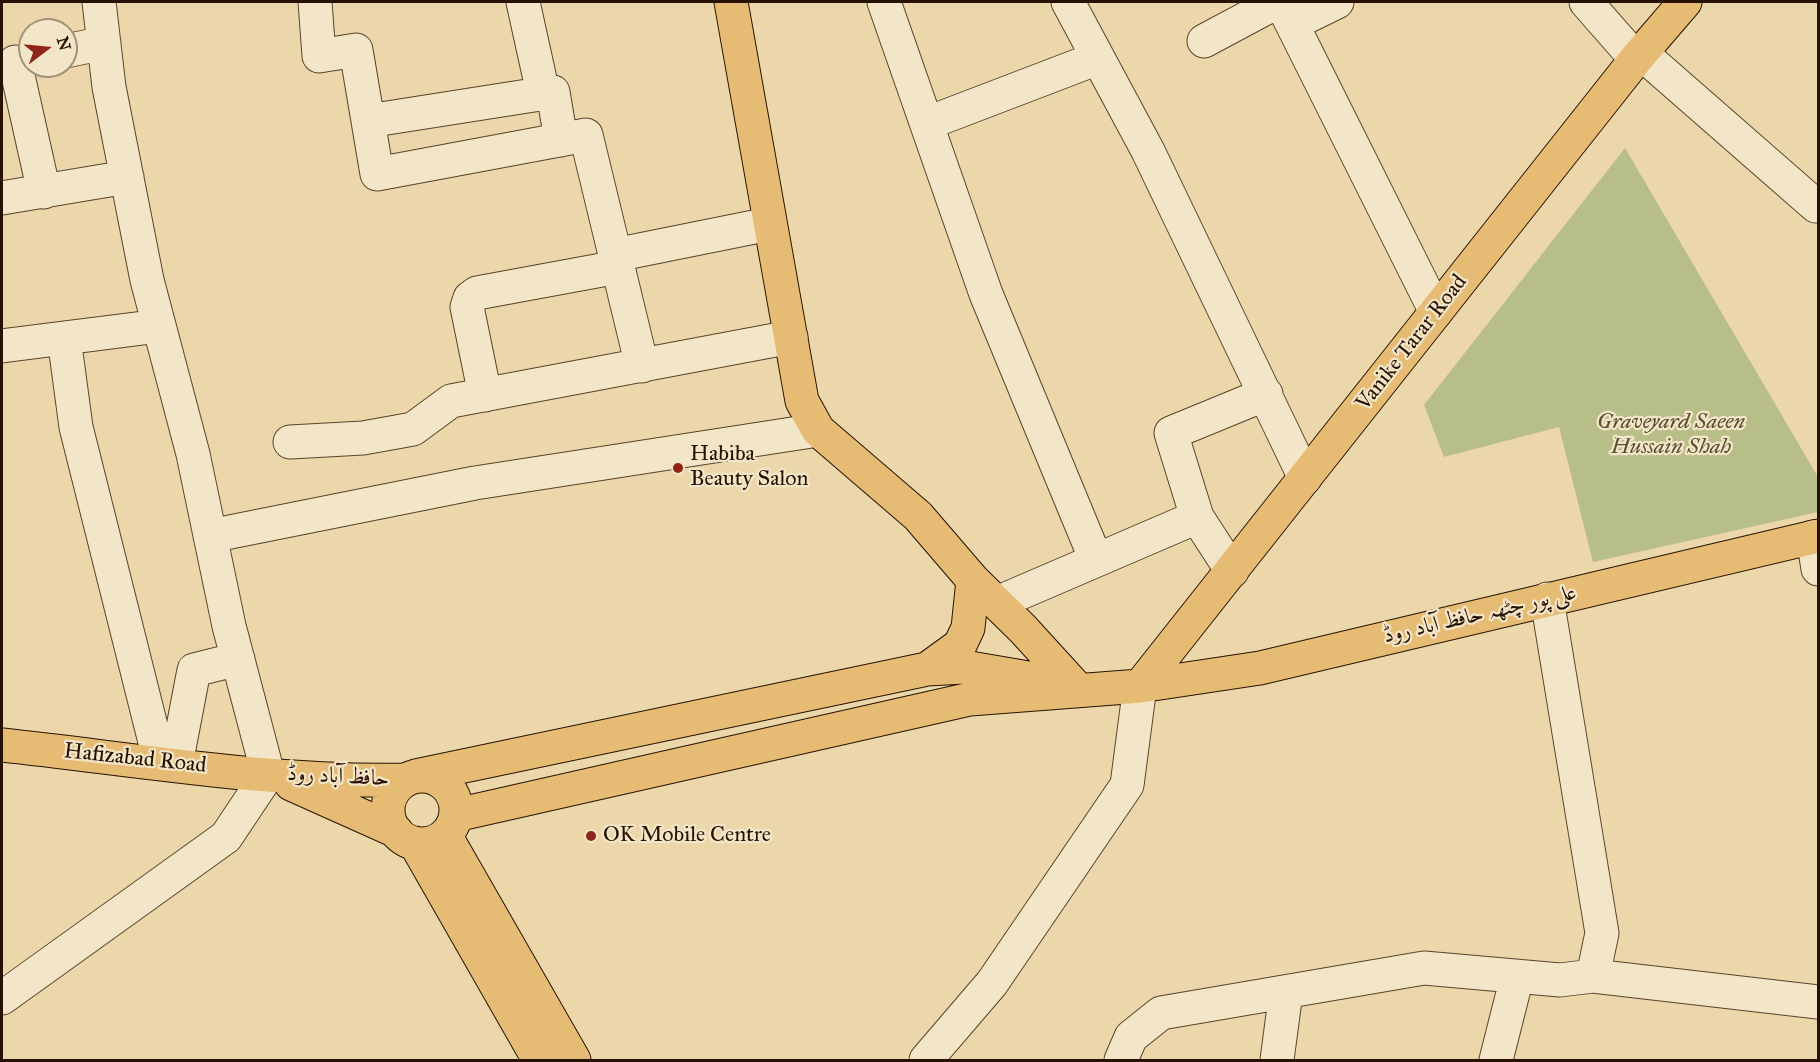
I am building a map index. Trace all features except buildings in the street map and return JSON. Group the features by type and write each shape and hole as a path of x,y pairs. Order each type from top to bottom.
{"main road":[{"path":"731,2 802,401 818,430 918,516 973,580 1075,686"},
{"name":"Vanike Tarar Road","path":"1140,686 1639,56 1685,2"},
{"name":"علی پور چٹھہ حافظ آباد روڈ","path":"1140,686 1260,668 1816,536"},
{"path":"927,669 960,645 968,628 973,580"},
{"path":"964,667 1075,686 1140,686 970,699 428,831 390,821 390,797 411,778 927,669 964,667"},
{"name":"Hafizabad Road","path":"2,745 267,774"},
{"name":"حافظ آباد روڈ","path":"267,774 356,781 411,778"},
{"name":"حافظ آباد روڈ","path":"267,774 428,831"},
{"path":"411,778 437,779 446,785 452,794 428,831"},
{"path":"428,831 539,1060"},
{"path":"428,831 574,1060"}],"street":[{"path":"2,998 226,837 267,774 238,659 193,454 147,280 109,87 99,2"},
{"path":"315,2 320,56 356,50 376,174 586,135 642,366"},
{"path":"522,2 543,93"},
{"path":"884,2 986,294 1096,560"},
{"path":"1068,2 1148,152 1305,478"},
{"path":"1204,41 1283,9 1337,2"},
{"path":"1586,2 1639,56 1816,206"},
{"path":"1283,9 1436,312"},
{"path":"78,48 104,43"},
{"path":"928,123 1098,58"},
{"path":"16,62 44,192"},
{"path":"368,122 553,92 561,140"},
{"path":"2,198 127,177"},
{"path":"485,395 467,307 470,298 477,293 769,224"},
{"path":"2,346 159,326"},
{"path":"290,442 363,438 413,429 451,401 791,337"},
{"path":"64,338 76,427 168,763"},
{"path":"1232,572 1197,517 1171,433 1266,394"},
{"path":"210,536 475,483 818,430"},
{"path":"997,603 1197,517"},
{"path":"1816,536 1818,569"},
{"path":"1547,599 1602,933 1593,976"},
{"path":"168,763 194,670 238,659"},
{"path":"926,1060 992,983 1127,785 1140,686"},
{"path":"1121,1060 1131,1037 1161,1013 1424,968 1560,980 1593,976 1818,1002"},
{"path":"1496,1060 1517,977"},
{"path":"1277,1060 1286,992"}],"green space":[{"name":"Graveyard Saeen Hussain Shah","path":"1625,148 1818,477 1818,512 1593,562 1559,427 1444,457 1424,405"}],"place":[{"name":"Habiba Beauty Salon","path":"678,468"},
{"name":"OK Mobile Centre","path":"591,836"}]}
